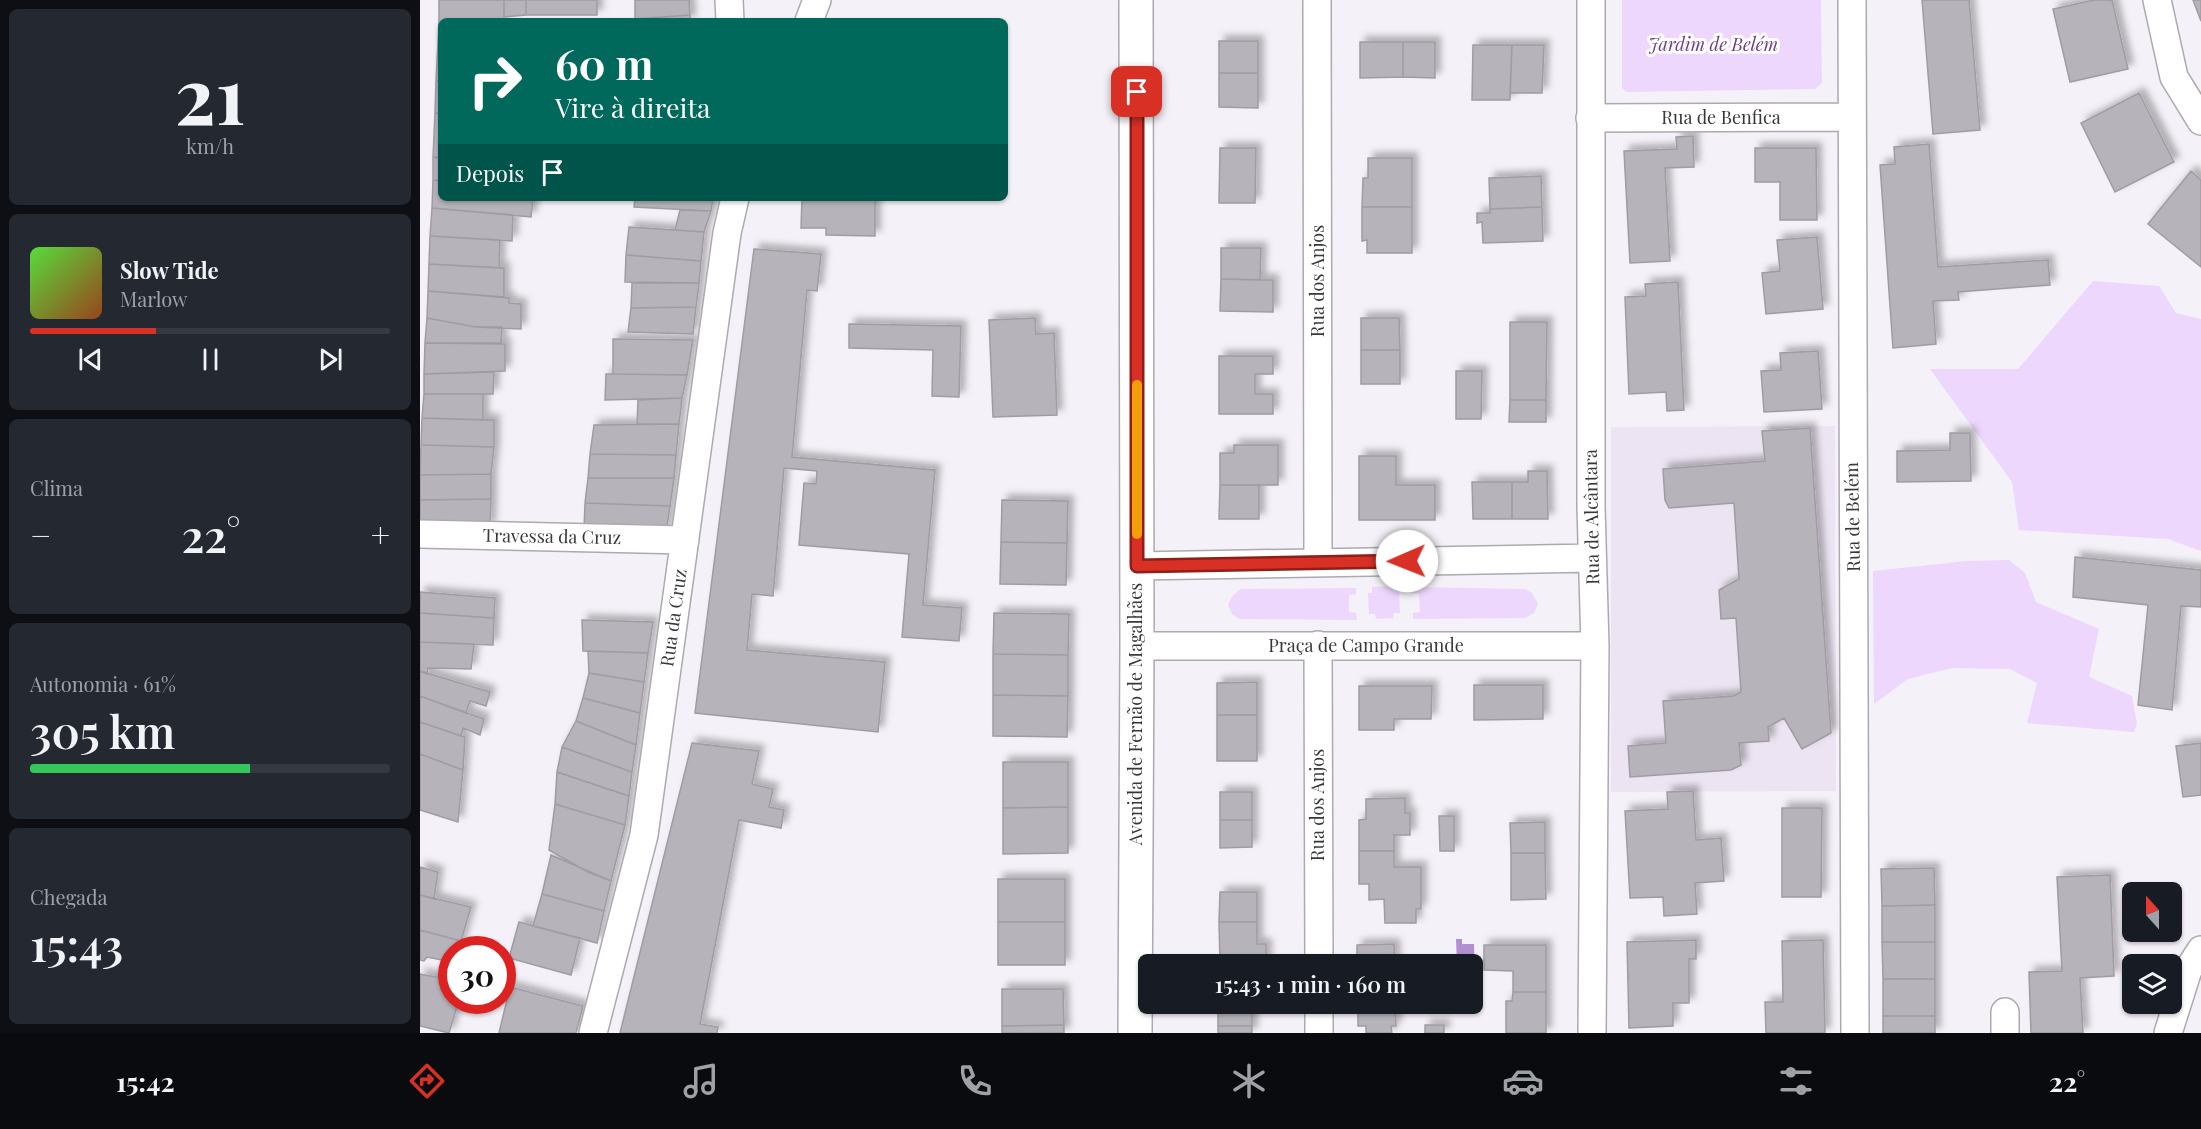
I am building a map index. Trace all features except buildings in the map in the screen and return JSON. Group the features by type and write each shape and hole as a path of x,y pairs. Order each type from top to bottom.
{"main road":[{"name":"Avenida de Fernão de Magalhães","path":"1135,1033 1136,0"}],"street":[{"path":"729,0 730,18"},
{"path":"809,18 817,0"},
{"name":"Rua dos Anjos","path":"1317,0 1318,562"},
{"name":"Rua de Alcântara","path":"1591,0 1592,558 1595,646 1592,1033"},
{"name":"Rua de Belém","path":"1852,0 1855,1033"},
{"path":"2157,0 2174,77 2201,121"},
{"name":"Rua de Benfica","path":"1590,118 1852,117"},
{"name":"Rua da Cruz","path":"593,1033 644,835 726,245 734,201"},
{"name":"Travessa da Cruz","path":"420,534 685,540"},
{"path":"1137,566 1592,558"},
{"name":"Rua dos Anjos","path":"1318,645 1319,954"},
{"name":"Praça de Campo Grande","path":"1137,646 1595,646"},
{"path":"2168,1033 2188,970 2201,950"},
{"path":"1319,1014 1319,1033"}],"shaded area":[{"path":"1835,426 1836,791 1611,792 1611,427"},
{"path":"1456,939 1462,939 1462,944 1474,944 1474,954 1457,954"}],"green space":[{"name":"Jardim de Belém","path":"1622,0 1821,0 1822,83 1815,89 1627,92 1622,88"},
{"path":"2093,281 2159,286 2176,313 2201,319 2201,551 2168,539 2019,530 2012,482 1930,369 2018,369"},
{"path":"2009,560 2025,573 2036,602 2099,629 2089,677 2132,696 2137,723 2134,732 2027,723 2037,683 2010,669 1952,668 1908,679 1874,704 1873,571 1966,561"},
{"path":"1394,586 1394,590 1399,590 1400,613 1393,613 1394,618 1376,619 1375,614 1369,614 1368,593 1372,593 1372,587"},
{"path":"1412,587 1525,589 1532,593 1538,604 1534,613 1525,618 1413,619 1413,613 1420,612 1419,594 1412,593"},
{"path":"1356,588 1356,594 1349,595 1349,612 1356,613 1357,620 1239,619 1232,614 1228,605 1233,595 1241,589"}],"slow traffic":[{"path":"1137,385 1137,534"}],"route":[{"path":"1137,92 1137,566 1407,561"}]}
